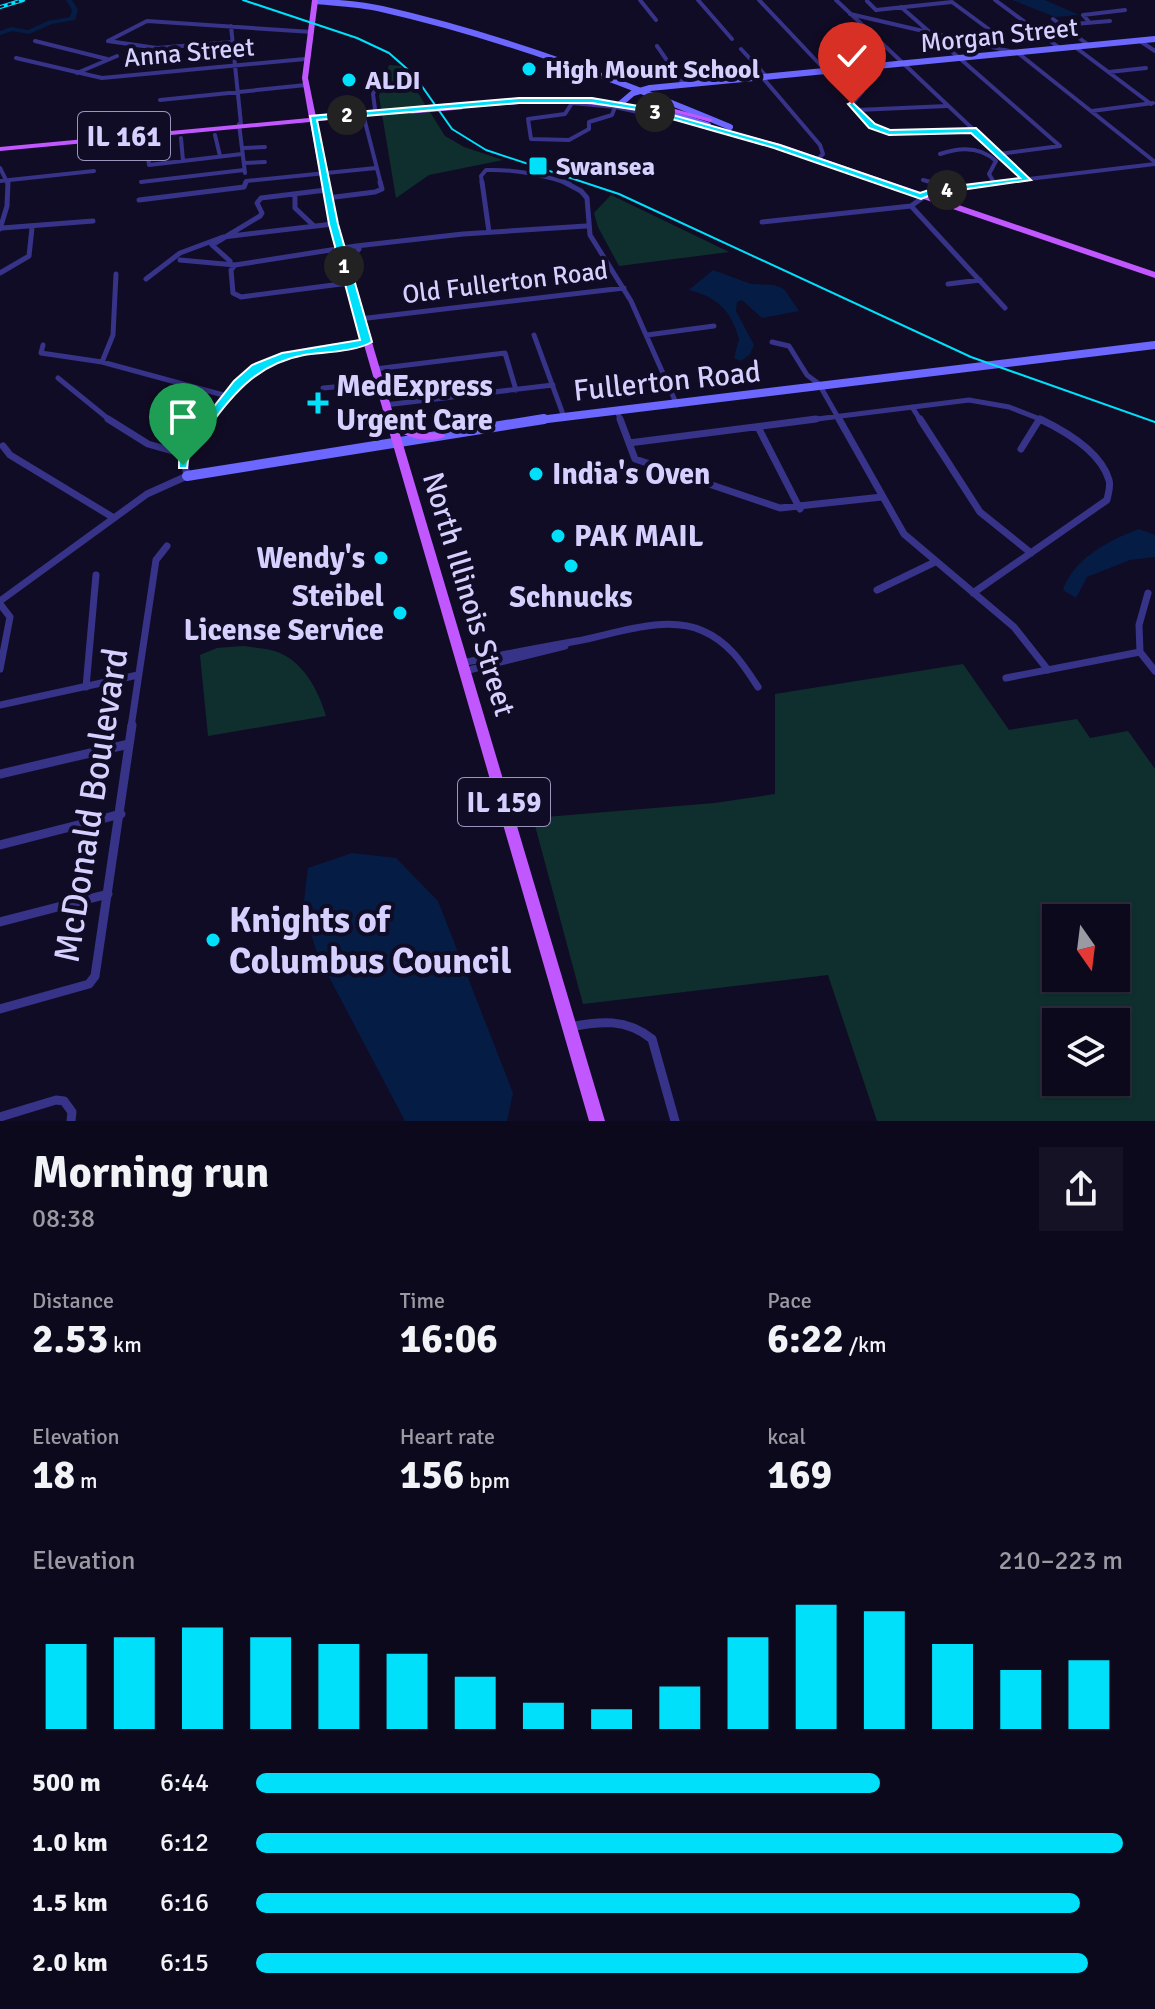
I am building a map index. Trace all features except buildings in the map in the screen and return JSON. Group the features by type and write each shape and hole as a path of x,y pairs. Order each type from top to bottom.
{"main road":[{"name":"North Illinois Street","path":"319,1 310,28 312,32 305,59 306,85 333,224 597,1121"},
{"name":"IL 161","path":"312,116 550,99 665,107 1155,277"},
{"name":"IL 161","path":"619,104 731,131"},
{"name":"IL 161","path":"0,149 375,109 412,108"},
{"path":"389,419 411,435 441,436"}],"street":[{"path":"640,0 656,20"},
{"path":"698,0 732,39"},
{"path":"759,0 827,72"},
{"path":"836,0 1027,180"},
{"path":"995,0 1061,49"},
{"path":"319,1 390,10 618,81 656,99 665,107"},
{"path":"867,1 876,10 952,1 998,36 962,40"},
{"path":"901,7 1060,146 999,154"},
{"path":"1090,23 1083,15 1125,10"},
{"path":"850,14 1018,53 1155,163"},
{"path":"1053,19 1090,46"},
{"path":"232,42 157,48 108,41 147,21 312,32"},
{"path":"1062,25 1110,21"},
{"path":"139,200 244,187 243,124 231,26"},
{"name":"Morgan Street","path":"654,90 1155,39"},
{"name":"Anna Street","path":"35,41 107,59"},
{"path":"1140,41 1155,51"},
{"path":"657,46 684,85"},
{"path":"1075,47 1153,103"},
{"path":"741,49 820,145 823,154 817,160"},
{"name":"Anna Street","path":"77,73 117,56"},
{"name":"Anna Street","path":"16,58 102,78 305,59"},
{"path":"1109,72 1146,68"},
{"path":"843,70 862,92 852,101 872,126 889,133 973,130"},
{"path":"375,109 373,94 378,82"},
{"path":"160,100 306,85"},
{"path":"647,114 619,104 577,103 569,105 565,114 530,118 527,122 531,139 576,137 589,129 589,122 612,115 612,110 619,104 639,90 654,90 731,131"},
{"path":"1092,111 1153,103"},
{"path":"857,110 947,106"},
{"path":"235,265 212,245 260,216 262,213 257,203 261,198 380,191 363,114"},
{"path":"215,135 220,156"},
{"path":"181,138 183,161"},
{"path":"146,143 149,165 265,147"},
{"path":"940,154 971,149 987,153 996,161 989,174 995,184"},
{"path":"141,182 265,162"},
{"path":"762,222 911,206 921,196 947,190 1155,163"},
{"path":"0,168 10,180"},
{"path":"246,181 376,168"},
{"path":"489,232 481,176 489,169 524,171 571,186 585,195 586,226 624,288"},
{"path":"0,181 94,171"},
{"path":"10,180 1,229 93,221"},
{"path":"923,180 947,190"},
{"path":"295,194 293,201 297,213 315,226"},
{"path":"911,206 1005,308"},
{"path":"146,279 180,253 223,237 333,224"},
{"path":"180,260 203,264 222,261 235,265 407,241 586,226"},
{"path":"0,273 29,256 32,228"},
{"path":"340,250 407,241"},
{"path":"344,266 359,249"},
{"path":"235,265 231,270 233,293 241,297 349,283"},
{"path":"102,362 113,335 116,274"},
{"path":"948,284 980,280"},
{"name":"Old Fullerton Road","path":"359,319 624,288 677,405"},
{"path":"647,335 714,326"},
{"path":"534,335 564,417"},
{"path":"0,669 10,617 0,602 147,494 187,476 183,454 247,374 268,361 299,352 366,342"},
{"path":"772,342 789,346 807,375 821,388 904,534 1023,636 1048,670"},
{"path":"43,345 41,353 102,362 227,396"},
{"name":"Fullerton Road","path":"187,476 564,417 1155,345"},
{"path":"375,369 505,353 516,390"},
{"path":"58,378 123,430 164,452 183,454"},
{"path":"323,388 379,383"},
{"path":"385,405 553,385"},
{"path":"629,443 982,401 1068,433 1088,450 1107,475 1110,491 1098,508 973,593"},
{"path":"912,407 980,512 1031,553"},
{"path":"617,411 635,459 773,507 800,509 882,497"},
{"path":"1021,449 1039,420"},
{"path":"758,427 800,509"},
{"path":"3,446 10,455 114,518"},
{"name":"McDonald Boulevard","path":"0,1009 89,984 95,976 156,560 167,546"},
{"path":"877,590 935,562"},
{"path":"86,687 96,575"},
{"path":"1148,593 1139,625 1140,652 1155,671"},
{"path":"463,667 546,653 578,641 654,624 694,627 715,636 734,650 758,687"},
{"path":"1006,678 1140,652"},
{"path":"0,705 138,675"},
{"path":"0,774 129,744"},
{"path":"0,845 121,814"},
{"path":"0,922 108,894"},
{"path":"569,1027 605,1021 642,1030 652,1039 675,1121"},
{"path":"0,1117 56,1100 64,1101 71,1116"}],"green space":[{"path":"389,65 401,66 445,136 464,147 503,160 429,175 396,198 379,96"},
{"path":"611,195 729,252 619,266 594,213"},
{"path":"243,646 278,652 298,665 315,689 326,716 208,736 200,655 217,648"},
{"path":"963,664 1009,730 1077,719 1090,738 1128,731 1155,769 1155,1121 877,1121 828,975 583,1004 533,818 715,803 775,794 775,694"}],"water":[{"path":"1012,0 1045,0 1079,15 1055,17"},
{"path":"713,270 751,284 774,285 784,289 799,311 762,318 742,300 737,302 736,311 754,345 750,354 741,361 734,358 739,339 732,320 715,301 689,290"},
{"path":"1139,529 1155,535 1155,557 1130,560 1087,577 1076,598 1063,590 1084,560 1104,545"},
{"path":"352,853 396,858 438,901 513,1093 507,1121 405,1121 318,956 303,909 308,868"}],"waterway":[{"path":"0,33 11,29 29,32 50,22 73,19 75,10 69,0"}],"tram line":[{"path":"243,0 357,38 389,53 414,75 452,129 486,150 619,194 971,357 1155,422"}],"railway":[{"path":"0,7 23,0"}],"place":[{"name":"High Mount School","path":"529,69"},
{"name":"ALDI","path":"349,80"},
{"name":"Swansea","path":"538,166"},
{"name":"MedExpress Urgent Care","path":"318,403"},
{"name":"India's Oven","path":"536,474"},
{"name":"PAK MAIL","path":"558,536"},
{"name":"Wendy's","path":"381,558"},
{"name":"Schnucks","path":"571,566"},
{"name":"Steibel License Service","path":"400,613"},
{"name":"Knights of Columbus Council","path":"213,940"}],"route":[{"path":"183,465 183,454 238,383 256,367 299,352 366,342 333,224 313,118 519,101 592,100 644,109 777,146 921,196 932,191 1027,180 973,130 889,133 872,126 852,104"}]}
